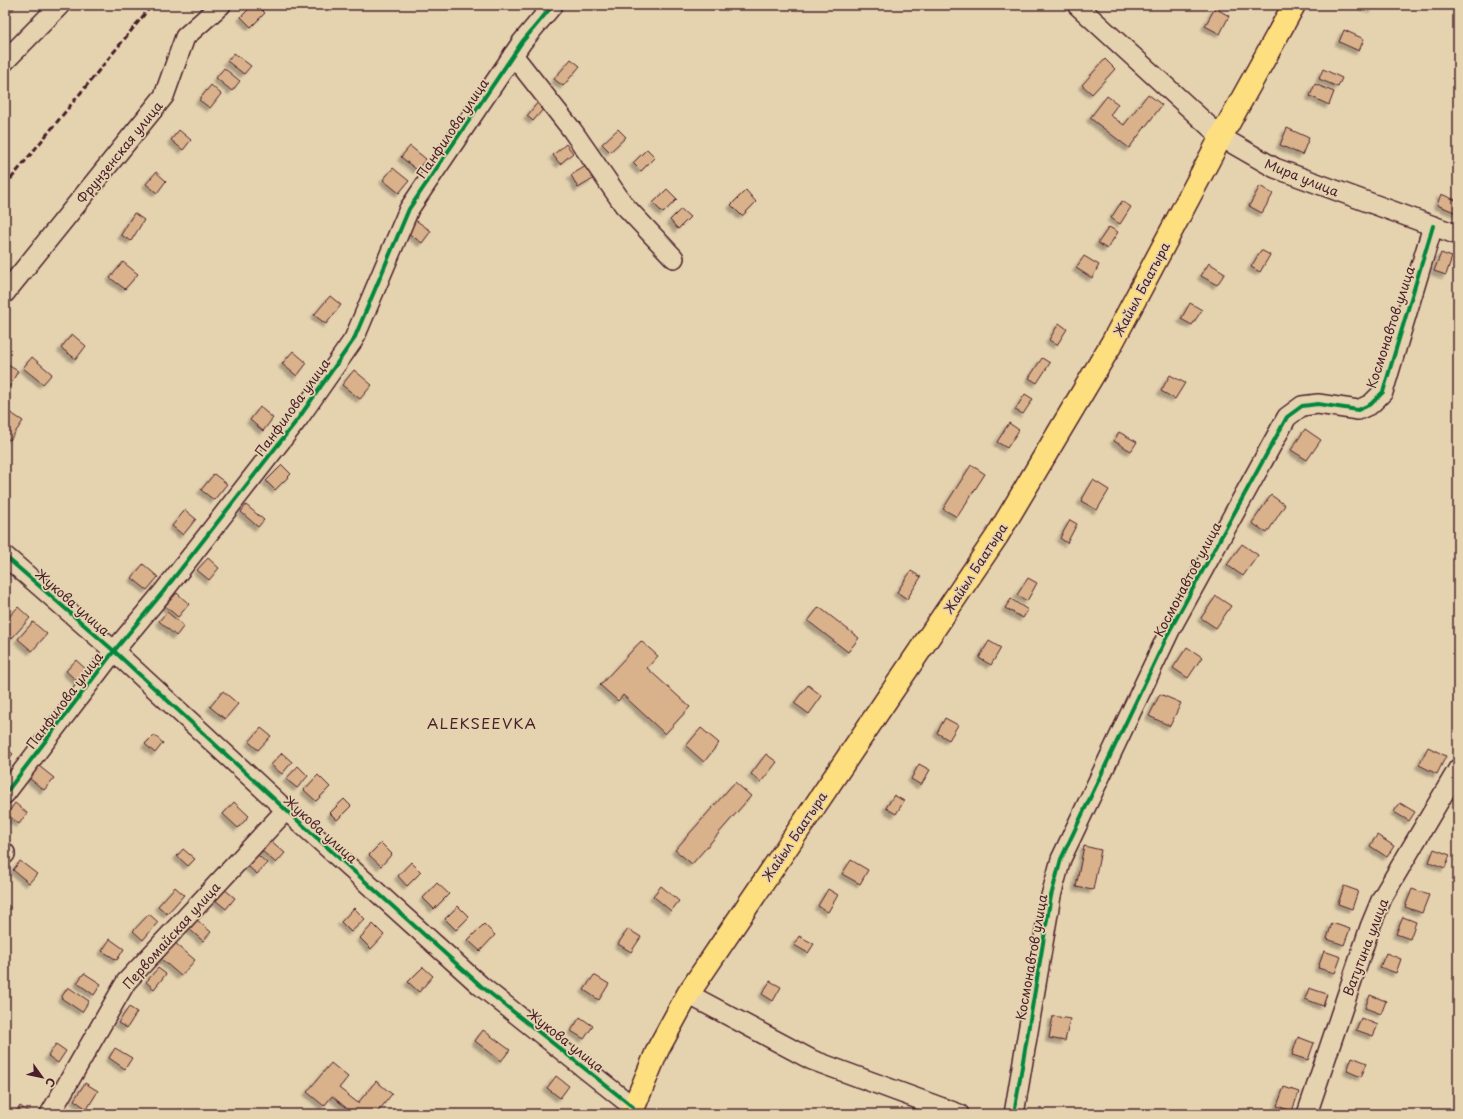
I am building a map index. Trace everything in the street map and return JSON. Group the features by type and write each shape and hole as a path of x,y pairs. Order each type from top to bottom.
{"highway":[{"name":"Жайыл Баатыра","path":"632,1110 658,1049 688,994 997,536 1112,343 1221,137 1294,5"}],"street":[{"path":"5,61 60,5"},
{"name":"Фрунзенская улица","path":"5,293 164,96 185,37 220,5"},
{"name":"Панфилова улица","path":"5,794 114,651 298,419 354,339 410,209 522,42 553,5"},
{"name":"Мира улица","path":"1077,5 1221,137 1275,168 1458,235"},
{"path":"513,55 572,130 624,205 674,258"},
{"name":"Космонавтов улица","path":"1014,1114 1051,896 1061,859 1170,630 1288,417 1302,406 1318,404 1358,410 1371,404 1383,392 1433,226"},
{"name":"Жукова улица","path":"5,556 114,651 286,810 482,986 632,1110"},
{"name":"Ватутина улица","path":"1307,1114 1370,927 1382,898 1458,769"},
{"name":"Первомайская улица","path":"50,1114 126,982 286,810"},
{"path":"688,994 812,1060 959,1114"}],"building":[{"path":"5,5 17,5 5,16"},
{"path":"253,5 257,5 265,13 251,27 241,17"},
{"path":"1362,5 1374,5 1373,9"},
{"path":"1215,8 1229,16 1220,34 1205,26"},
{"path":"1344,30 1364,39 1359,51 1339,42"},
{"path":"234,53 251,66 244,74 227,61"},
{"path":"571,59 580,66 563,86 554,79"},
{"path":"1105,59 1115,69 1092,94 1082,85"},
{"path":"224,68 240,81 232,91 216,78"},
{"path":"1323,69 1342,78 1338,87 1319,79"},
{"path":"1315,84 1334,92 1329,105 1310,96"},
{"path":"211,85 221,94 210,108 199,100"},
{"path":"1148,94 1162,105 1129,148 1090,118 1107,96 1118,104 1110,115 1124,125"},
{"path":"538,102 545,107 533,121 527,116"},
{"path":"1287,128 1309,138 1302,155 1280,145"},
{"path":"618,129 626,137 610,152 602,144"},
{"path":"179,130 191,140 183,150 171,140"},
{"path":"566,144 573,153 560,164 553,155"},
{"path":"410,146 426,159 417,170 401,157"},
{"path":"647,149 655,157 641,171 633,163"},
{"path":"586,166 593,179 578,188 571,175"},
{"path":"393,168 409,181 399,193 383,180"},
{"path":"156,172 166,181 157,193 146,184"},
{"path":"1260,186 1273,194 1262,213 1249,206"},
{"path":"667,189 677,199 663,213 653,203"},
{"path":"746,190 756,202 742,216 731,205"},
{"path":"1441,194 1458,201 1457,213 1437,205"},
{"path":"1122,201 1131,207 1120,224 1111,218"},
{"path":"681,209 690,217 678,229 670,220"},
{"path":"134,213 144,220 131,241 121,235"},
{"path":"414,219 431,231 422,243 405,231"},
{"path":"1109,227 1118,232 1107,249 1098,243"},
{"path":"1261,250 1270,255 1260,272 1251,267"},
{"path":"1441,253 1452,257 1446,275 1434,271"},
{"path":"1084,256 1099,265 1092,278 1076,268"},
{"path":"123,262 138,274 125,289 110,278"},
{"path":"1209,263 1225,273 1217,285 1201,276"},
{"path":"330,296 341,305 326,324 314,315"},
{"path":"1190,303 1202,310 1192,325 1181,319"},
{"path":"1059,323 1067,329 1057,345 1049,340"},
{"path":"72,334 86,346 76,359 61,348"},
{"path":"293,351 307,363 297,376 282,364"},
{"path":"32,357 52,374 43,384 23,368"},
{"path":"1042,358 1050,363 1037,383 1029,378"},
{"path":"6,364 18,371 8,389 5,387"},
{"path":"354,370 372,385 360,399 342,385"},
{"path":"1170,375 1185,383 1175,399 1161,391"},
{"path":"1025,394 1033,399 1023,414 1015,410"},
{"path":"260,407 273,418 263,431 250,420"},
{"path":"11,413 23,421 10,440 5,437 5,422"},
{"path":"1009,423 1019,430 1007,448 997,442"},
{"path":"1305,429 1321,440 1307,460 1291,450"},
{"path":"1119,432 1137,442 1131,451 1114,441"},
{"path":"282,465 291,474 275,490 266,481"},
{"path":"971,465 985,474 957,517 943,509"},
{"path":"214,474 227,484 214,500 201,490"},
{"path":"1093,480 1109,490 1097,510 1081,501"},
{"path":"1271,495 1285,505 1267,533 1252,523"},
{"path":"246,505 264,520 258,527 241,512"},
{"path":"185,510 196,519 183,535 172,526"},
{"path":"1070,520 1077,524 1067,543 1060,538"},
{"path":"1242,544 1258,555 1243,576 1227,565"},
{"path":"208,558 219,568 209,580 197,570"},
{"path":"143,564 158,577 147,590 132,578"},
{"path":"911,571 921,577 907,599 897,592"},
{"path":"1028,578 1037,583 1027,601 1017,595"},
{"path":"177,593 189,604 178,617 165,606"},
{"path":"1216,596 1231,606 1216,628 1201,618"},
{"path":"1011,599 1028,610 1023,618 1005,608"},
{"path":"18,607 30,618 12,638 5,631 5,621"},
{"path":"819,607 859,638 848,652 808,621"},
{"path":"167,612 184,626 176,636 159,621"},
{"path":"33,622 47,634 32,651 18,639"},
{"path":"641,641 658,656 647,668 690,707 665,734 623,695 618,701 600,685"},
{"path":"989,641 1001,648 991,665 979,658"},
{"path":"1187,647 1202,657 1188,678 1173,668"},
{"path":"76,660 89,672 79,683 66,671"},
{"path":"808,685 822,696 809,714 794,703"},
{"path":"223,691 238,704 225,719 210,707"},
{"path":"1160,694 1181,703 1170,726 1149,716"},
{"path":"945,718 958,725 949,740 937,733"},
{"path":"261,728 271,736 258,750 249,742"},
{"path":"701,728 719,743 704,762 686,746"},
{"path":"154,735 163,743 155,753 145,744"},
{"path":"5,747 13,754 5,763"},
{"path":"1428,747 1446,756 1437,774 1419,765"},
{"path":"282,753 292,762 282,774 271,765"},
{"path":"766,754 777,762 761,782 751,774"},
{"path":"919,764 930,770 921,785 911,779"},
{"path":"39,766 54,778 44,790 29,778"},
{"path":"298,766 308,776 297,788 286,779"},
{"path":"318,775 330,787 316,801 304,790"},
{"path":"735,782 751,796 692,864 675,850"},
{"path":"894,795 904,801 896,814 886,808"},
{"path":"344,799 351,806 337,820 330,813"},
{"path":"234,802 249,816 238,828 223,814"},
{"path":"15,803 27,813 19,824 7,814"},
{"path":"1400,803 1415,812 1409,821 1394,812"},
{"path":"1377,835 1394,846 1387,857 1370,846"},
{"path":"269,839 285,853 276,863 260,849"},
{"path":"381,843 392,854 381,866 369,855"},
{"path":"1084,846 1101,850 1093,890 1076,887"},
{"path":"183,849 195,859 188,866 177,856"},
{"path":"1434,849 1450,855 1445,868 1429,862"},
{"path":"252,850 267,863 257,874 242,861"},
{"path":"851,860 868,870 860,884 842,874"},
{"path":"20,861 37,874 29,883 13,870"},
{"path":"411,862 421,872 407,886 398,876"},
{"path":"437,883 449,894 434,909 423,898"},
{"path":"661,886 679,901 671,911 653,896"},
{"path":"1344,886 1358,891 1352,909 1338,904"},
{"path":"175,887 184,895 167,914 158,906"},
{"path":"223,888 235,898 226,909 214,899"},
{"path":"828,889 838,895 828,912 818,906"},
{"path":"1412,889 1429,895 1422,913 1405,907"},
{"path":"5,903 10,907 5,914"},
{"path":"458,906 469,917 456,930 445,919"},
{"path":"354,908 365,919 351,932 341,922"},
{"path":"149,914 158,922 143,940 133,931"},
{"path":"1403,917 1416,922 1410,939 1396,934"},
{"path":"197,920 211,932 203,941 189,929"},
{"path":"1332,923 1350,929 1344,945 1327,939"},
{"path":"373,924 384,935 371,949 360,938"},
{"path":"484,924 495,935 480,951 468,940"},
{"path":"628,929 641,937 631,952 618,944"},
{"path":"799,936 814,944 808,953 794,945"},
{"path":"110,939 124,949 117,960 102,951"},
{"path":"174,942 195,960 181,976 160,958"},
{"path":"1324,951 1341,957 1335,973 1318,968"},
{"path":"1386,953 1401,959 1396,973 1380,967"},
{"path":"423,967 433,976 419,992 408,982"},
{"path":"158,968 166,974 154,989 146,982"},
{"path":"84,973 101,984 94,995 77,983"},
{"path":"594,975 609,984 599,1000 584,990"},
{"path":"770,981 781,987 773,1001 762,994"},
{"path":"68,987 89,1001 82,1012 61,998"},
{"path":"1309,988 1327,994 1323,1006 1305,999"},
{"path":"1370,995 1386,1001 1381,1014 1365,1008"},
{"path":"129,1007 137,1012 127,1028 118,1023"},
{"path":"1053,1016 1070,1019 1065,1041 1049,1038"},
{"path":"580,1017 593,1026 584,1039 571,1031"},
{"path":"1361,1018 1378,1025 1373,1036 1356,1030"},
{"path":"483,1030 510,1050 501,1061 475,1041"},
{"path":"1298,1037 1314,1043 1308,1060 1292,1055"},
{"path":"56,1044 66,1051 58,1063 48,1056"},
{"path":"115,1048 132,1058 125,1069 109,1058"},
{"path":"1352,1057 1367,1063 1361,1077 1347,1071"},
{"path":"331,1063 348,1077 339,1088 358,1103 376,1081 392,1094 376,1114 349,1114 351,1112 332,1096 324,1106 307,1092"},
{"path":"556,1076 569,1086 560,1098 547,1088"},
{"path":"85,1083 98,1091 87,1109 74,1100"},
{"path":"1284,1087 1299,1092 1292,1111 1277,1106"},
{"path":"20,1106 32,1114 15,1114"}],"railway":[{"path":"5,186 152,5"}],"cycle path":[{"path":"5,794 114,651 163,592 298,419 354,339 409,209 522,42 553,5"},
{"path":"1014,1114 1051,896 1061,859 1170,630 1287,417 1302,406 1318,404 1358,410 1371,404 1383,392 1433,226"},
{"path":"5,556 114,651 286,810 481,986 633,1107"}],"district":[{"name":"ALEKSEEVKA","path":"482,722"}]}
